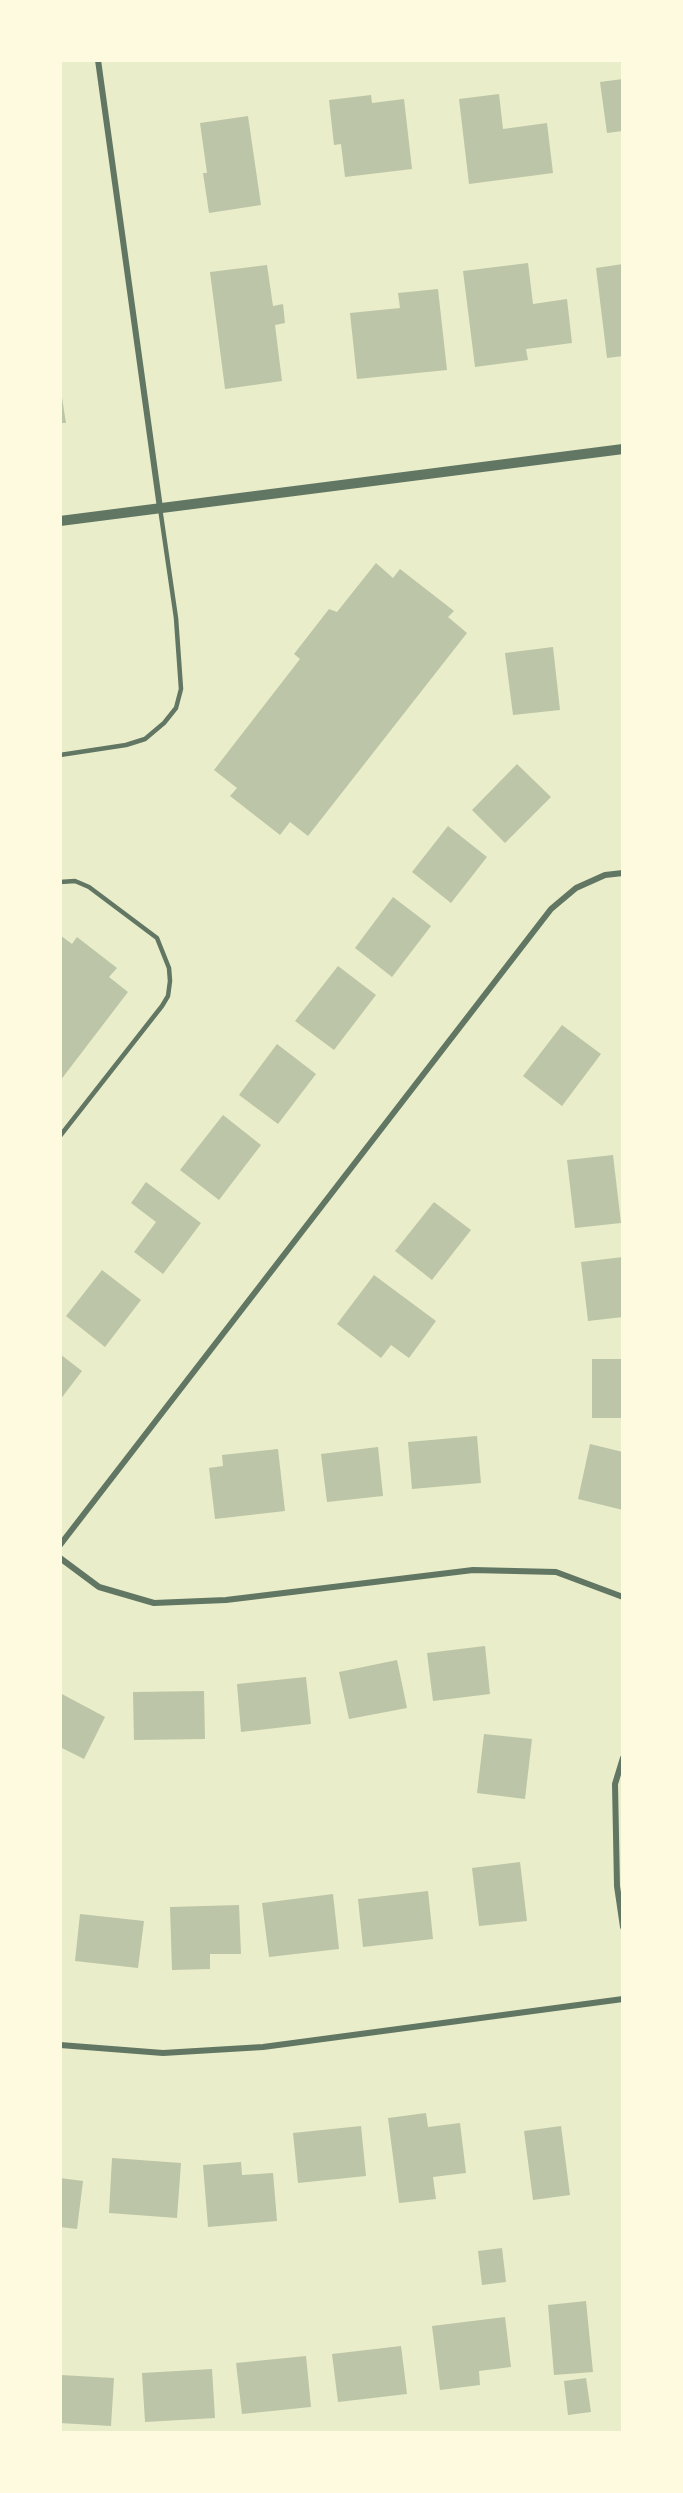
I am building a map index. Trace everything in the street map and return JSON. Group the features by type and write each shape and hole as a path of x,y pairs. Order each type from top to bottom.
{"street":[{"path":"98,60 160,508"},
{"path":"60,520 623,449"},
{"path":"60,1545 551,909 576,888 605,875 623,873"},
{"path":"60,1558 99,1587 154,1603 226,1599 473,1570 556,1572 623,1597"},
{"path":"623,1758 615,1784 617,1886 623,1927"},
{"path":"60,2044 163,2053 263,2047 623,1999"}],"lane":[{"path":"60,755 126,745 145,739 164,723 176,708 181,689 176,618 160,508"},
{"path":"60,882 75,881 89,887 157,939 164,952 170,974 168,996 162,1006 60,1136"}],"building":[{"path":"623,79 623,131 607,133 600,82"},
{"path":"499,94 503,129 547,123 553,173 469,184 459,99"},
{"path":"371,95 372,103 404,99 412,169 345,177 341,144 334,145 329,100"},
{"path":"248,116 261,205 209,213 203,173 207,173 200,123"},
{"path":"528,263 533,304 567,299 572,343 526,349 528,360 475,367 463,271"},
{"path":"623,264 623,356 607,358 596,268"},
{"path":"267,265 273,306 283,304 285,323 275,325 282,381 225,389 210,272"},
{"path":"438,289 447,370 357,379 350,313 400,308 398,293"},
{"path":"60,385 66,423 60,423"},
{"path":"376,563 393,578 400,569 454,611 448,617 467,633 308,836 290,822 280,835 230,796 237,788 214,770 300,659 294,654 329,609 337,612"},
{"path":"553,647 560,710 513,715 505,653"},
{"path":"517,764 551,797 505,843 472,810"},
{"path":"448,826 487,857 451,903 412,872"},
{"path":"393,897 431,926 392,977 355,948"},
{"path":"60,935 72,944 77,937 117,968 109,977 128,992 60,1081"},
{"path":"338,966 376,995 334,1050 295,1021"},
{"path":"562,1025 601,1054 562,1106 523,1076"},
{"path":"277,1044 316,1074 278,1124 239,1095"},
{"path":"223,1115 261,1145 219,1200 180,1170"},
{"path":"613,1155 621,1223 575,1228 567,1160"},
{"path":"146,1182 201,1223 163,1274 134,1252 156,1222 131,1203"},
{"path":"434,1202 471,1230 432,1280 395,1251"},
{"path":"623,1257 623,1317 588,1321 581,1262"},
{"path":"102,1270 141,1300 105,1347 66,1316"},
{"path":"374,1275 436,1321 409,1358 391,1345 381,1358 337,1324"},
{"path":"60,1354 82,1371 60,1400"},
{"path":"592,1359 623,1359 623,1418 592,1418"},
{"path":"477,1436 481,1483 412,1489 408,1442"},
{"path":"590,1444 623,1452 623,1510 578,1499"},
{"path":"378,1447 383,1496 327,1502 321,1454"},
{"path":"278,1449 285,1511 215,1519 209,1468 223,1466 222,1455"},
{"path":"485,1646 490,1694 433,1701 427,1653"},
{"path":"397,1660 407,1708 349,1719 339,1672"},
{"path":"306,1677 311,1724 241,1732 237,1684"},
{"path":"204,1691 205,1739 134,1740 133,1692"},
{"path":"60,1693 105,1717 84,1759 60,1747"},
{"path":"484,1734 532,1739 525,1799 477,1793"},
{"path":"520,1862 527,1921 479,1926 472,1868"},
{"path":"428,1891 433,1939 363,1947 358,1899"},
{"path":"333,1894 339,1949 269,1957 262,1903"},
{"path":"239,1905 241,1954 210,1954 210,1969 172,1970 170,1907"},
{"path":"80,1914 144,1921 138,1968 75,1961"},
{"path":"426,2113 428,2127 460,2123 466,2173 433,2177 436,2199 399,2203 388,2118"},
{"path":"361,2126 366,2176 298,2183 293,2133"},
{"path":"561,2126 570,2195 533,2200 524,2131"},
{"path":"112,2158 181,2163 177,2218 109,2213"},
{"path":"241,2162 242,2175 273,2173 277,2221 208,2227 203,2165"},
{"path":"60,2178 83,2181 77,2229 60,2227"},
{"path":"502,2248 506,2282 482,2285 478,2251"},
{"path":"586,2301 593,2372 554,2375 548,2305"},
{"path":"505,2317 511,2367 479,2371 480,2385 440,2390 432,2326"},
{"path":"401,2346 407,2394 338,2402 332,2354"},
{"path":"306,2356 311,2407 242,2414 236,2363"},
{"path":"212,2369 215,2418 145,2422 142,2373"},
{"path":"60,2375 114,2378 111,2426 60,2423"},
{"path":"586,2378 591,2412 568,2415 564,2381"}]}
